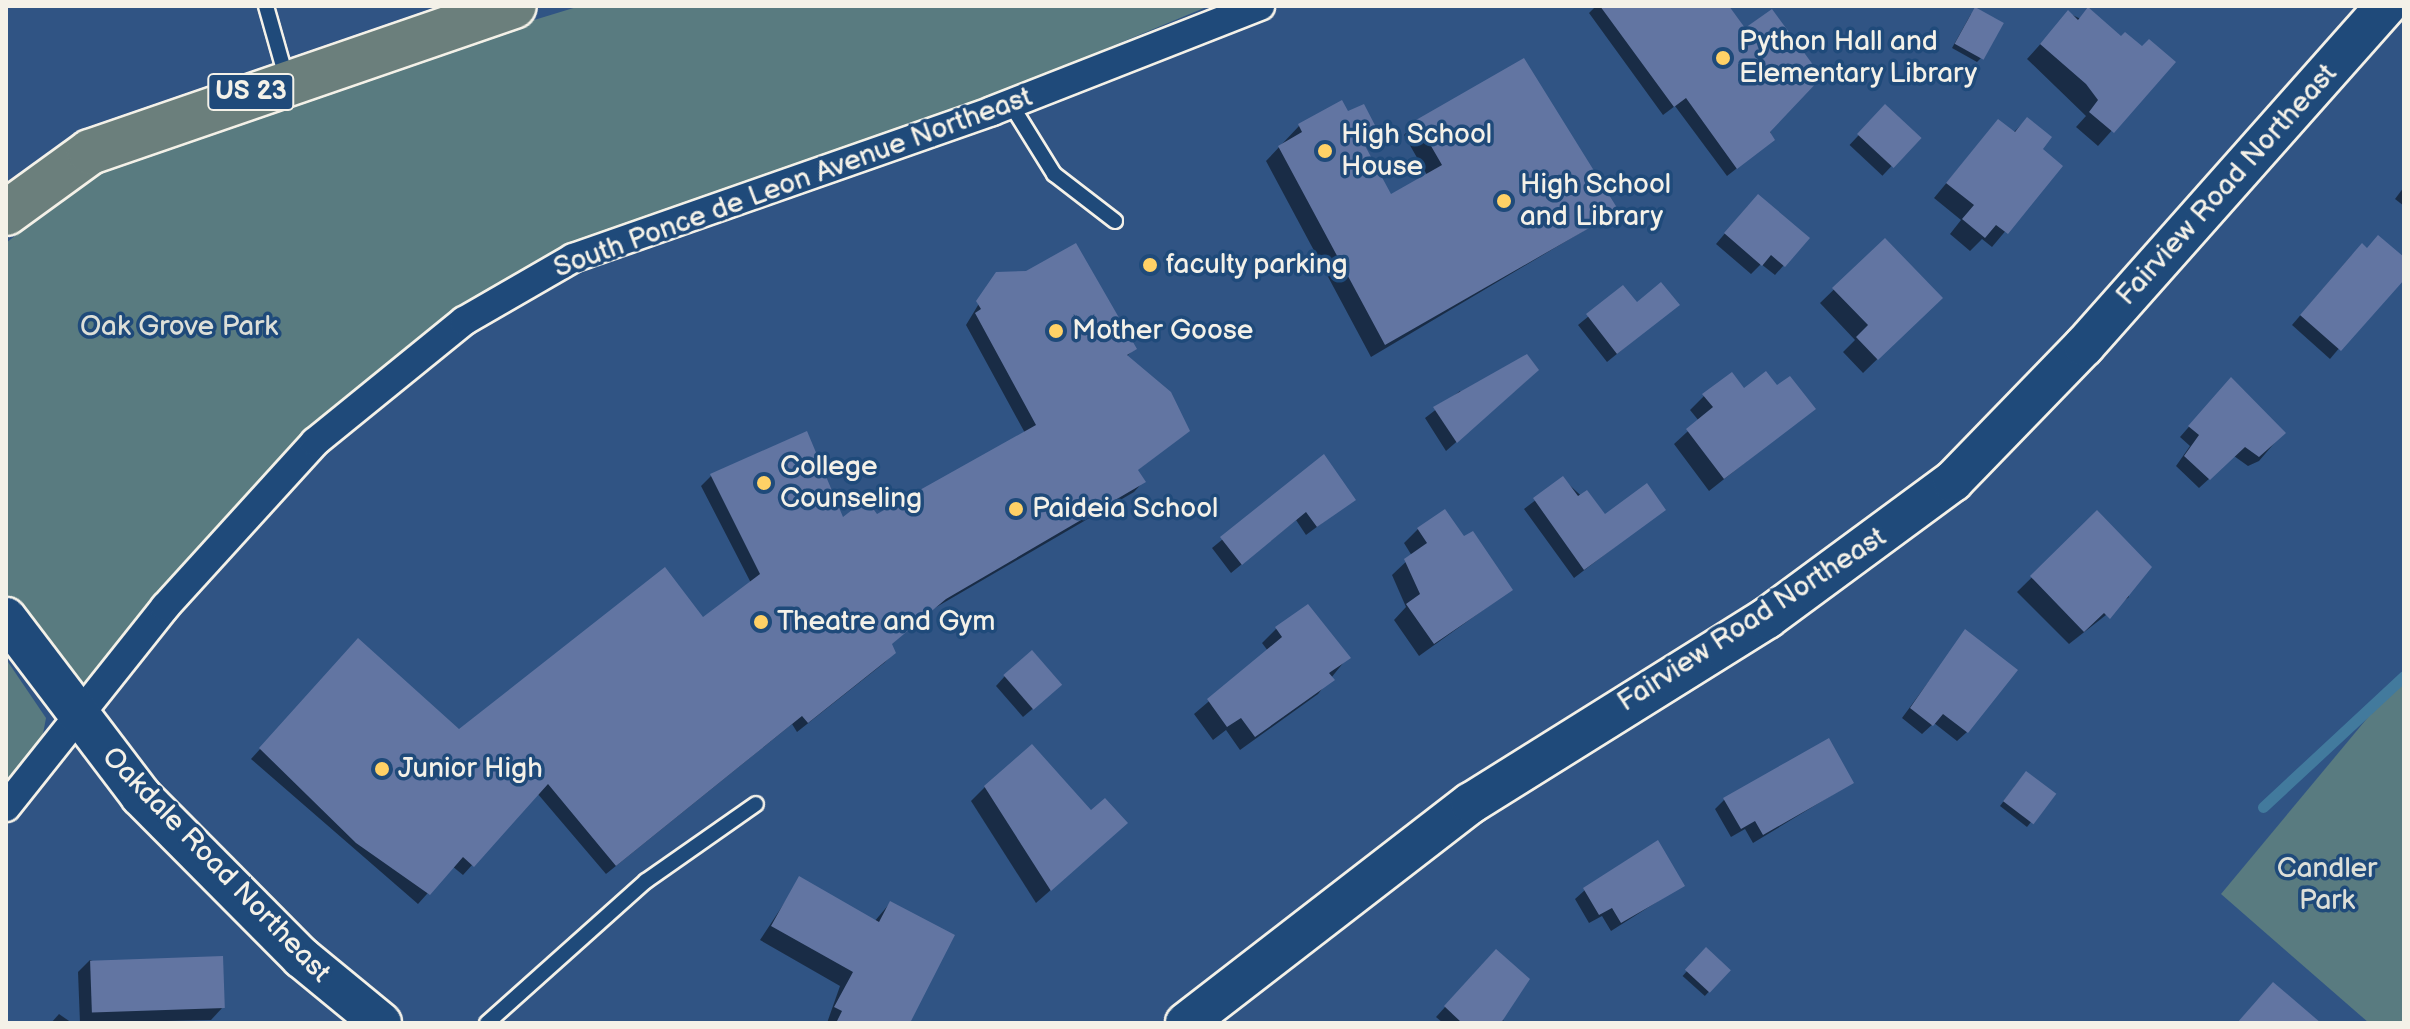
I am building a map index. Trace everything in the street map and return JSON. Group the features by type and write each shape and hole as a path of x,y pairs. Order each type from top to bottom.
{"highway":[{"name":"US 23","path":"6,213 90,152 287,80 500,8"}],"street":[{"name":"South Ponce de Leon Avenue Northeast","path":"6,807 77,716 315,442 464,321 573,258 1010,103 1260,6"},
{"name":"Fairview Road Northeast","path":"1186,1023 1471,803 1767,618 1953,481 2084,346 2386,6"},
{"name":"Oakdale Road Northeast","path":"6,618 77,716 222,880 381,1023"}],"lane":[{"path":"266,6 287,80"},
{"path":"1010,103 1054,174 1115,221"},
{"path":"487,1023 646,881 756,804"}],"green space":[{"name":"Oak Grove Park","path":"580,6 1209,6 859,151 573,258 309,443 75,702 6,600 6,243 76,187 194,124"},
{"path":"6,659 46,718 42,739 6,787"},
{"name":"Candler Park","path":"2404,674 2404,1023 2369,1023 2221,894"}],"building":[{"name":"Python Hall and Elementary Library","path":"1600,6 1729,6 1745,28 1772,9 1822,77 1770,132 1775,140 1737,169 1686,98 1674,107"},
{"path":"1975,7 2004,23 1984,60 1955,44"},
{"path":"2088,7 2121,36 2125,32 2142,46 2149,39 2176,62 2114,133 2089,112 2098,100 2086,84 2040,44 2068,10 2078,20"},
{"name":"High School and Library","path":"1524,58 1619,211 1385,345 1278,146 1302,132 1298,124 1342,100 1348,111 1364,104 1379,133 1363,142 1391,194 1442,165 1416,120"},
{"path":"1885,104 1922,138 1894,168 1857,134"},
{"path":"2027,117 2052,137 2043,149 2063,166 2008,234 1996,225 1985,238 1962,219 1974,205 1946,183 1998,119 2015,132"},
{"path":"1758,194 1810,238 1785,267 1771,255 1762,266 1724,233"},
{"path":"2378,235 2404,257 2404,280 2341,351 2300,315 2362,243 2367,248"},
{"path":"1885,238 1943,298 1878,360 1856,337 1868,325 1832,288"},
{"path":"1076,243 1137,349 1127,355 1171,392 1190,431 1138,470 1146,482 946,599 892,644 896,653 808,723 802,716 616,866 548,784 474,867 463,857 430,895 356,843 259,748 358,638 459,729 665,567 703,617 760,574 710,474 807,431 843,517 866,499 877,514 1036,425 975,313 981,309 976,301 996,272 1026,271"},
{"path":"1661,282 1680,305 1617,354 1586,314 1623,285 1637,302"},
{"path":"1527,354 1539,370 1457,443 1433,407"},
{"path":"1766,371 1777,385 1790,376 1816,409 1724,479 1686,429 1713,407 1702,394 1732,372 1744,388"},
{"path":"2231,377 2286,433 2259,457 2245,447 2210,480 2184,456 2199,435 2188,426"},
{"path":"1324,454 1356,500 1317,527 1306,512 1242,565 1220,537"},
{"path":"1563,476 1578,496 1587,490 1605,514 1647,483 1666,510 1584,570 1533,498"},
{"path":"1445,509 1464,536 1473,531 1513,590 1434,644 1406,604 1420,594 1404,559 1427,543 1417,528"},
{"path":"2097,510 2152,567 2110,619 2104,613 2084,632 2030,576"},
{"path":"1308,604 1351,658 1329,673 1335,680 1255,737 1241,718 1227,727 1207,699 1282,637 1275,627"},
{"path":"1965,629 2018,670 1968,733 1943,714 1933,726 1910,708"},
{"path":"1032,650 1062,685 1033,710 1003,675"},
{"path":"1829,738 1854,783 1763,835 1755,821 1741,829 1723,798"},
{"path":"1032,744 1091,810 1105,798 1128,823 1051,891 984,786"},
{"path":"2026,771 2056,794 2033,824 2003,801"},
{"path":"1658,840 1685,886 1621,923 1612,908 1599,915 1583,888"},
{"path":"799,876 879,922 890,901 955,935 910,1023 836,1023 842,1011 834,1007 853,972 771,926"},
{"path":"1706,947 1731,970 1710,993 1685,970"},
{"path":"1496,949 1530,979 1501,1023 1462,1023 1444,1006"},
{"path":"223,956 225,1008 92,1013 90,961"},
{"path":"2273,982 2321,1023 2237,1023"}],"waterway":[{"path":"2263,807 2404,676"}],"place":[{"name":"Python Hall and Elementary Library","path":"1723,58"},
{"name":"High School House","path":"1325,151"},
{"name":"High School and Library","path":"1504,201"},
{"name":"faculty parking","path":"1150,265"},
{"name":"Mother Goose","path":"1056,331"},
{"name":"College Counseling","path":"764,483"},
{"name":"Paideia School","path":"1016,509"},
{"name":"Theatre and Gym","path":"761,622"},
{"name":"Junior High","path":"382,769"}]}
